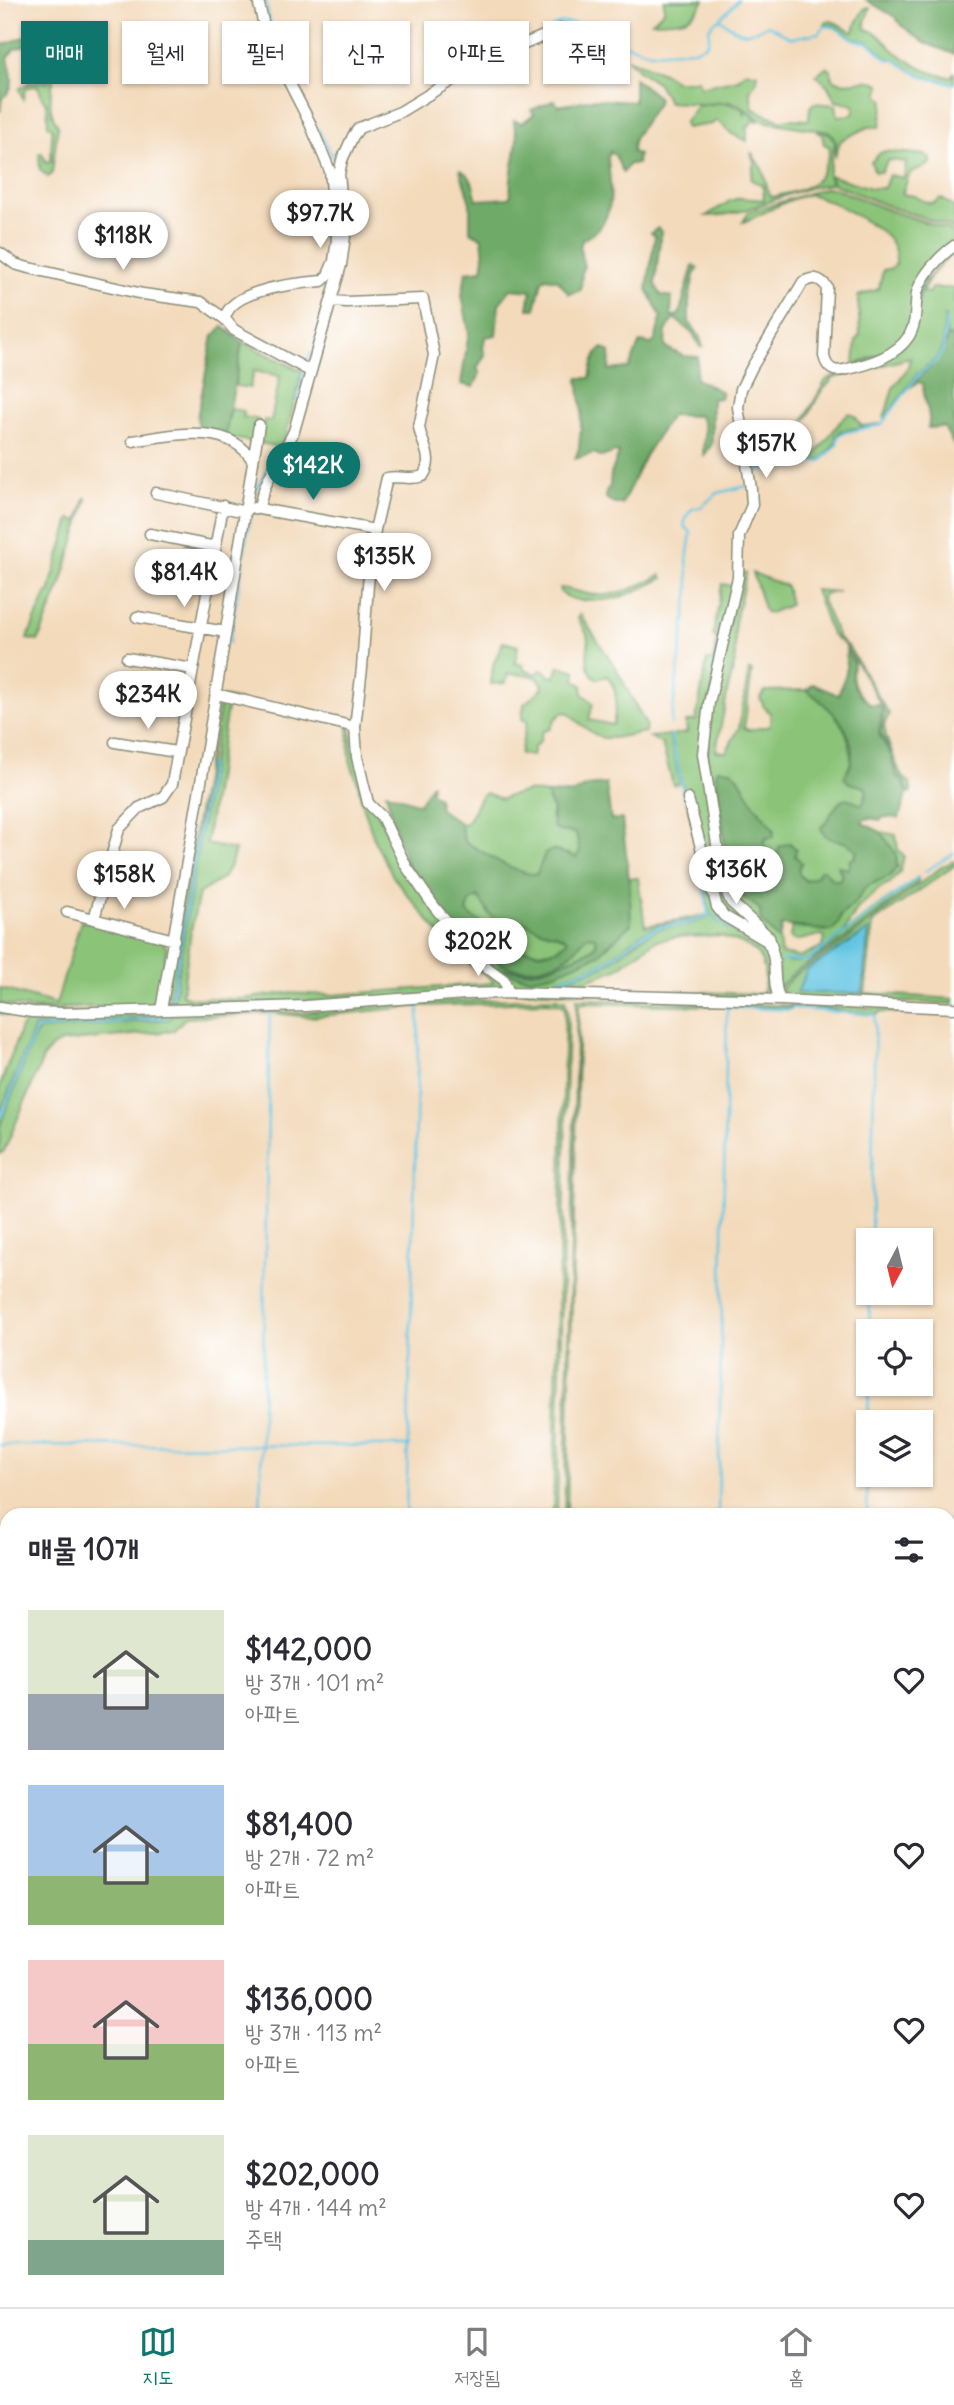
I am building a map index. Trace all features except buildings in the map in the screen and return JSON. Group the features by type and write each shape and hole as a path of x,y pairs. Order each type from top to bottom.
{"street":[{"path":"225,319 226,312 239,300 303,281 323,281 334,261 337,239 330,171 309,121 267,39 258,0"},
{"path":"259,508 267,479 286,450 294,431 344,251 344,209 339,174 353,136 359,128 400,112 482,62 543,36"},
{"path":"780,1000 776,992 775,957 769,937 731,902 723,883 704,754 709,704 738,577 739,536 752,505 738,407 741,389 803,282 811,278 822,281 827,287 824,356 830,369 839,372 891,354 910,335 921,283 954,246"},
{"path":"0,253 15,264 25,267 143,294 201,302 225,319 234,330 310,371"},
{"path":"331,301 423,299 434,348 419,427 421,439 429,455 429,465 423,476 413,480 387,478 376,530 355,727 357,757 368,803 382,817 397,852 433,905 477,960 504,980 509,993"},
{"path":"161,1010 259,425"},
{"path":"133,441 198,433 223,438 246,449 253,461"},
{"path":"156,493 246,510 259,508 376,530"},
{"path":"94,919 119,829 139,808 156,802 168,792 172,784 223,506"},
{"path":"150,534 216,547"},
{"path":"147,576 208,588"},
{"path":"137,617 226,632"},
{"path":"127,658 193,669"},
{"path":"216,694 355,727"},
{"path":"124,700 185,709"},
{"path":"115,742 176,752"},
{"path":"688,799 717,907 724,916 767,941 772,947"},
{"path":"67,912 174,940"},
{"path":"0,1007 46,1013 161,1010 306,1006 509,993 780,1000 954,1008"}],"green space":[{"path":"664,0 704,0 694,13 683,20 652,22 664,11"},
{"path":"866,0 954,0 954,54 925,43 901,25 895,17"},
{"path":"870,8 865,22 866,29 922,68 950,77 954,73 954,84 913,72 887,58 869,42 855,39 834,26 825,25 827,21 831,21 854,32 864,9"},
{"path":"21,38 21,47 14,49 8,58 12,85 2,98 0,112 0,46"},
{"path":"630,59 668,75 675,81 698,79 700,87 738,79 746,71 758,74 750,91 753,109 781,121 809,120 810,107 814,103 836,105 838,116 851,115 854,113 854,105 836,101 827,85 816,75 826,67 831,70 832,79 839,82 868,81 880,84 879,96 884,100 880,127 868,127 843,139 835,157 836,142 830,132 768,122 738,104 729,102 668,102 658,83 638,70"},
{"path":"634,78 658,97 658,102 633,142 632,152 638,154 637,164 629,164 623,173 615,155 610,152 610,205 603,223 582,240 580,248 584,267 581,290 569,294 558,280 545,278 535,309 528,309 531,291 511,289 499,304 496,335 485,337 485,355 477,368 480,373 474,387 461,384 469,332 462,295 466,272 482,270 484,257 482,238 470,232 470,203 460,170 470,179 477,200 508,198 511,195 517,144 514,120 522,123 534,114 531,110 555,100 558,106 592,99 634,102"},
{"path":"27,84 52,84 51,110 58,125 52,174 48,177 40,170 39,153 42,153 46,162 51,161 52,128 48,125 47,104 38,86 28,87 23,99 19,89"},
{"path":"728,103 743,109 745,116 745,110 758,121 753,121 747,128 747,141 732,134 717,120 712,124 686,128 684,123 697,106"},
{"path":"817,132 829,133 835,142 828,175 831,184 799,191 738,212 706,216 740,198 764,200 763,185 751,180 754,162 751,152 763,171 769,195 773,197 791,193 812,184 822,172 830,150 830,147 824,144 822,135"},
{"path":"885,151 925,155 930,158 930,164 910,173 902,194 930,203 941,198 954,207 954,231 949,226 890,207 834,184 829,175 871,188 884,188 889,175 904,178 906,162 888,160 881,172 875,172 871,162"},
{"path":"825,188 834,188 952,233 952,244 926,272 913,322 901,343 854,366 856,340 860,335 858,296 879,289 883,270 896,264 895,251 889,239 850,212 808,195 792,199 743,222 749,212"},
{"path":"658,228 661,232 655,284 661,295 672,297 671,316 679,315 693,265 698,269 694,275 689,300 689,322 699,335 703,347 700,347 694,335 674,318 666,331 665,347 683,356 698,357 696,379 722,392 720,398 712,399 712,444 704,456 704,427 699,416 671,415 645,456 622,504 614,504 606,498 606,491 610,486 611,474 619,453 602,457 594,453 575,459 579,448 582,412 578,378 590,378 595,357 603,348 610,352 609,370 629,368 640,342 651,344 655,341 661,317 647,289 655,236 651,233"},
{"path":"954,250 930,277 922,292 929,293 931,288 954,288 954,336 947,337 945,315 942,349 935,360 918,373 884,419 893,388 908,368 910,358 834,378 820,393 803,421 826,380 903,345 922,284"},
{"path":"223,326 242,342 225,437 200,431 197,418 213,336"},
{"path":"954,336 954,446 944,427 928,428 929,417 923,384 919,382 909,388 937,359 947,337"},
{"path":"242,342 302,371 285,440 279,447 259,443 264,420 271,421 280,376 254,371 250,388 235,386"},
{"path":"231,409 244,411 243,417 257,419 253,442 225,437"},
{"path":"849,413 855,416 861,426 880,424 841,431 836,436 835,444 821,460 804,460 752,470 759,501 753,503 749,468 795,453 797,450 802,455 815,455"},
{"path":"85,498 87,499 60,587 38,641 27,639 47,592 50,592 70,519 78,521"},
{"path":"740,573 746,573 735,622 735,661 716,751 726,752 739,728 749,670 752,671 744,728 749,730 770,726 770,713 760,698 765,691 807,690 841,723 850,750 851,761 847,770 850,783 865,787 867,792 862,805 847,799 837,805 829,820 836,840 850,843 857,851 848,869 840,867 842,876 839,880 833,880 824,870 805,881 799,874 799,867 775,854 771,868 765,867 763,843 774,830 737,775 716,774 729,876 739,894 760,909 761,921 779,940 781,954 799,957 822,947 825,939 823,935 793,940 790,937 792,927 825,931 838,924 841,915 856,902 864,889 883,880 897,867 896,854 881,832 896,835 898,850 904,856 900,872 858,908 842,935 807,960 782,960 800,962 809,960 818,955 918,878 918,882 843,940 794,973 777,989 778,963 733,901 725,883 707,770 711,704"},
{"path":"753,573 786,586 790,605 770,613 765,612"},
{"path":"661,575 663,578 649,585 612,599 582,601 560,592 560,588 593,595 614,594"},
{"path":"722,584 735,586 703,730 722,884 759,929 724,916 682,784 671,735 687,733 686,722 696,720 707,660 713,660 717,638 713,636"},
{"path":"815,590 839,592 824,594 822,600 838,637 850,649 889,714 884,725 886,737 901,775 910,783 909,793 905,782 898,775 892,754 881,734 884,710 848,648 831,634"},
{"path":"580,614 617,670 646,725 645,732 604,738 580,724 569,713 563,712 555,719 550,729 542,732 532,756 520,754 527,721 522,719 524,704 543,688 539,679 525,675 508,674 506,683 491,684 493,665 503,642 518,646 515,663 523,665 524,670 537,674 540,670 555,677 559,666 576,671 575,680 582,685 583,694 593,703 589,720 613,725 616,699 614,688 607,676 597,679 589,670 588,637 578,618"},
{"path":"846,649 854,663 852,676 855,687 872,705 878,704 882,711 879,734 891,755 896,776 904,783 907,793 899,818 868,818 862,823 881,832 896,854 897,867 890,876 865,888 856,902 841,915 832,931 782,925 779,940 761,921 760,909 739,894 729,876 716,774 718,769 731,770 737,775 774,830 773,837 766,838 763,843 768,852 765,867 772,868 780,846 790,843 796,849 795,856 802,863 799,874 805,881 815,877 820,870 824,870 833,880 839,880 842,875 838,866 848,869 849,860 855,858 857,851 846,843 826,836 821,827 842,800 846,798 862,805 867,792 865,787 850,783 844,778 852,751 846,730 832,712 807,690 813,684 838,695 846,673"},
{"path":"219,696 169,1004 173,1004 222,697 239,701 227,708 206,844 235,850 223,877 199,893 182,995 191,998 243,999 286,993 333,995 493,983 455,953 394,878 375,842 361,799 350,760 348,727 351,728 354,754 380,819 424,896 502,982 506,990 382,999 163,1007"},
{"path":"670,735 680,784 673,785 662,744 650,737"},
{"path":"432,783 431,793 438,798 440,809 460,823 464,841 511,868 537,874 545,853 553,850 576,857 580,851 576,833 559,831 553,827 553,810 546,794 574,793 586,786 606,784 611,820 622,819 631,924 598,955 555,973 531,978 487,967 513,971 542,969 589,951 597,941 595,937 588,936 569,955 540,968 509,967 499,963 496,954 477,956 408,865 396,834 386,792 419,804","holes":["478,897 498,921 509,924 527,923 568,940 548,952 536,952 513,945 467,911 470,902"]},
{"path":"683,786 716,908 723,917 767,941 774,967 772,995 766,998 513,991 477,956 496,954 499,963 508,967 537,968 565,957 588,936 595,937 597,944 592,949 550,968 526,971 494,968 531,978 555,973 598,955 631,924 629,878 638,878 645,926 705,915 689,921 659,925 641,934 603,963 542,985 542,988 604,966 660,928 690,924 709,915 727,928 759,941 769,955 760,939 728,927 709,913 701,863","holes":["720,936 748,946 758,955 765,975 762,992 757,994 574,988 574,985 617,969 655,941 675,937"]},
{"path":"528,791 546,794 553,810 551,817 559,831 576,833 580,851 576,858 567,853 540,868 536,874 510,868 464,841 460,823 466,824 481,796 486,793 502,799"},
{"path":"954,861 954,866 873,923 865,993 954,999 954,1004 788,998 782,994 781,989 795,975 844,942 940,868"},
{"path":"477,897 485,905 488,914 509,924 527,923 568,940 558,948 536,952 513,944 469,914 467,911 470,902"},
{"path":"81,921 161,939 167,948 157,1002 152,1005 38,1009 0,1004 0,988 56,1004"},
{"path":"557,998 565,1000 568,1011 557,1508 553,1508 565,1008 561,1004 546,1002 421,1006 310,1017 272,1013 185,1018 173,1031 61,1042 44,1056 4,1151 0,1154 0,1125 39,1030 170,1019 172,1014 270,1011 301,1013 418,1002"},
{"path":"577,999 793,1006 581,1003 579,1007 567,1508 564,1508"},
{"path":"801,1006 954,1010 954,1014 880,1012 877,1015"},
{"path":"0,1010 166,1015 35,1027 0,1113 0,1086 21,1028 27,1019 0,1014"}],"water":[{"path":"869,930 862,993 797,993 807,970"}],"waterway":[{"path":"266,0 270,21"},
{"path":"630,45 650,53 694,50 706,45 713,23 738,0"},
{"path":"720,19 738,31 748,33 768,25 791,38 819,33 825,26 834,27 855,40 869,43 887,59 895,60 913,72 926,78 954,84"},
{"path":"349,132 355,123 359,122"},
{"path":"318,129 336,163"},
{"path":"753,473 752,471 821,461 837,445 838,436 842,433 881,425 919,374 936,361 943,350 946,320"},
{"path":"306,365 311,352"},
{"path":"297,402 304,371"},
{"path":"251,502 273,459"},
{"path":"671,724 689,589 687,560 691,532 684,526 686,517 692,509 701,507 718,493 747,486"},
{"path":"229,643 251,512"},
{"path":"671,735 684,797"},
{"path":"171,1003 210,764"},
{"path":"924,872 954,853"},
{"path":"701,865 708,914 748,936"},
{"path":"782,960 807,961 918,877"},
{"path":"542,986 603,964 642,935 659,927 689,923 708,914"},
{"path":"406,1508 419,1006"},
{"path":"718,1508 727,1007 789,1010 794,1007 875,1015 871,1228"},
{"path":"260,1508 270,1012"},
{"path":"0,1119 36,1029 168,1017 169,1014"},
{"path":"869,1319 870,1306"},
{"path":"868,1410 869,1396"},
{"path":"0,1445 409,1446"},
{"path":"867,1487 867,1508"}]}
